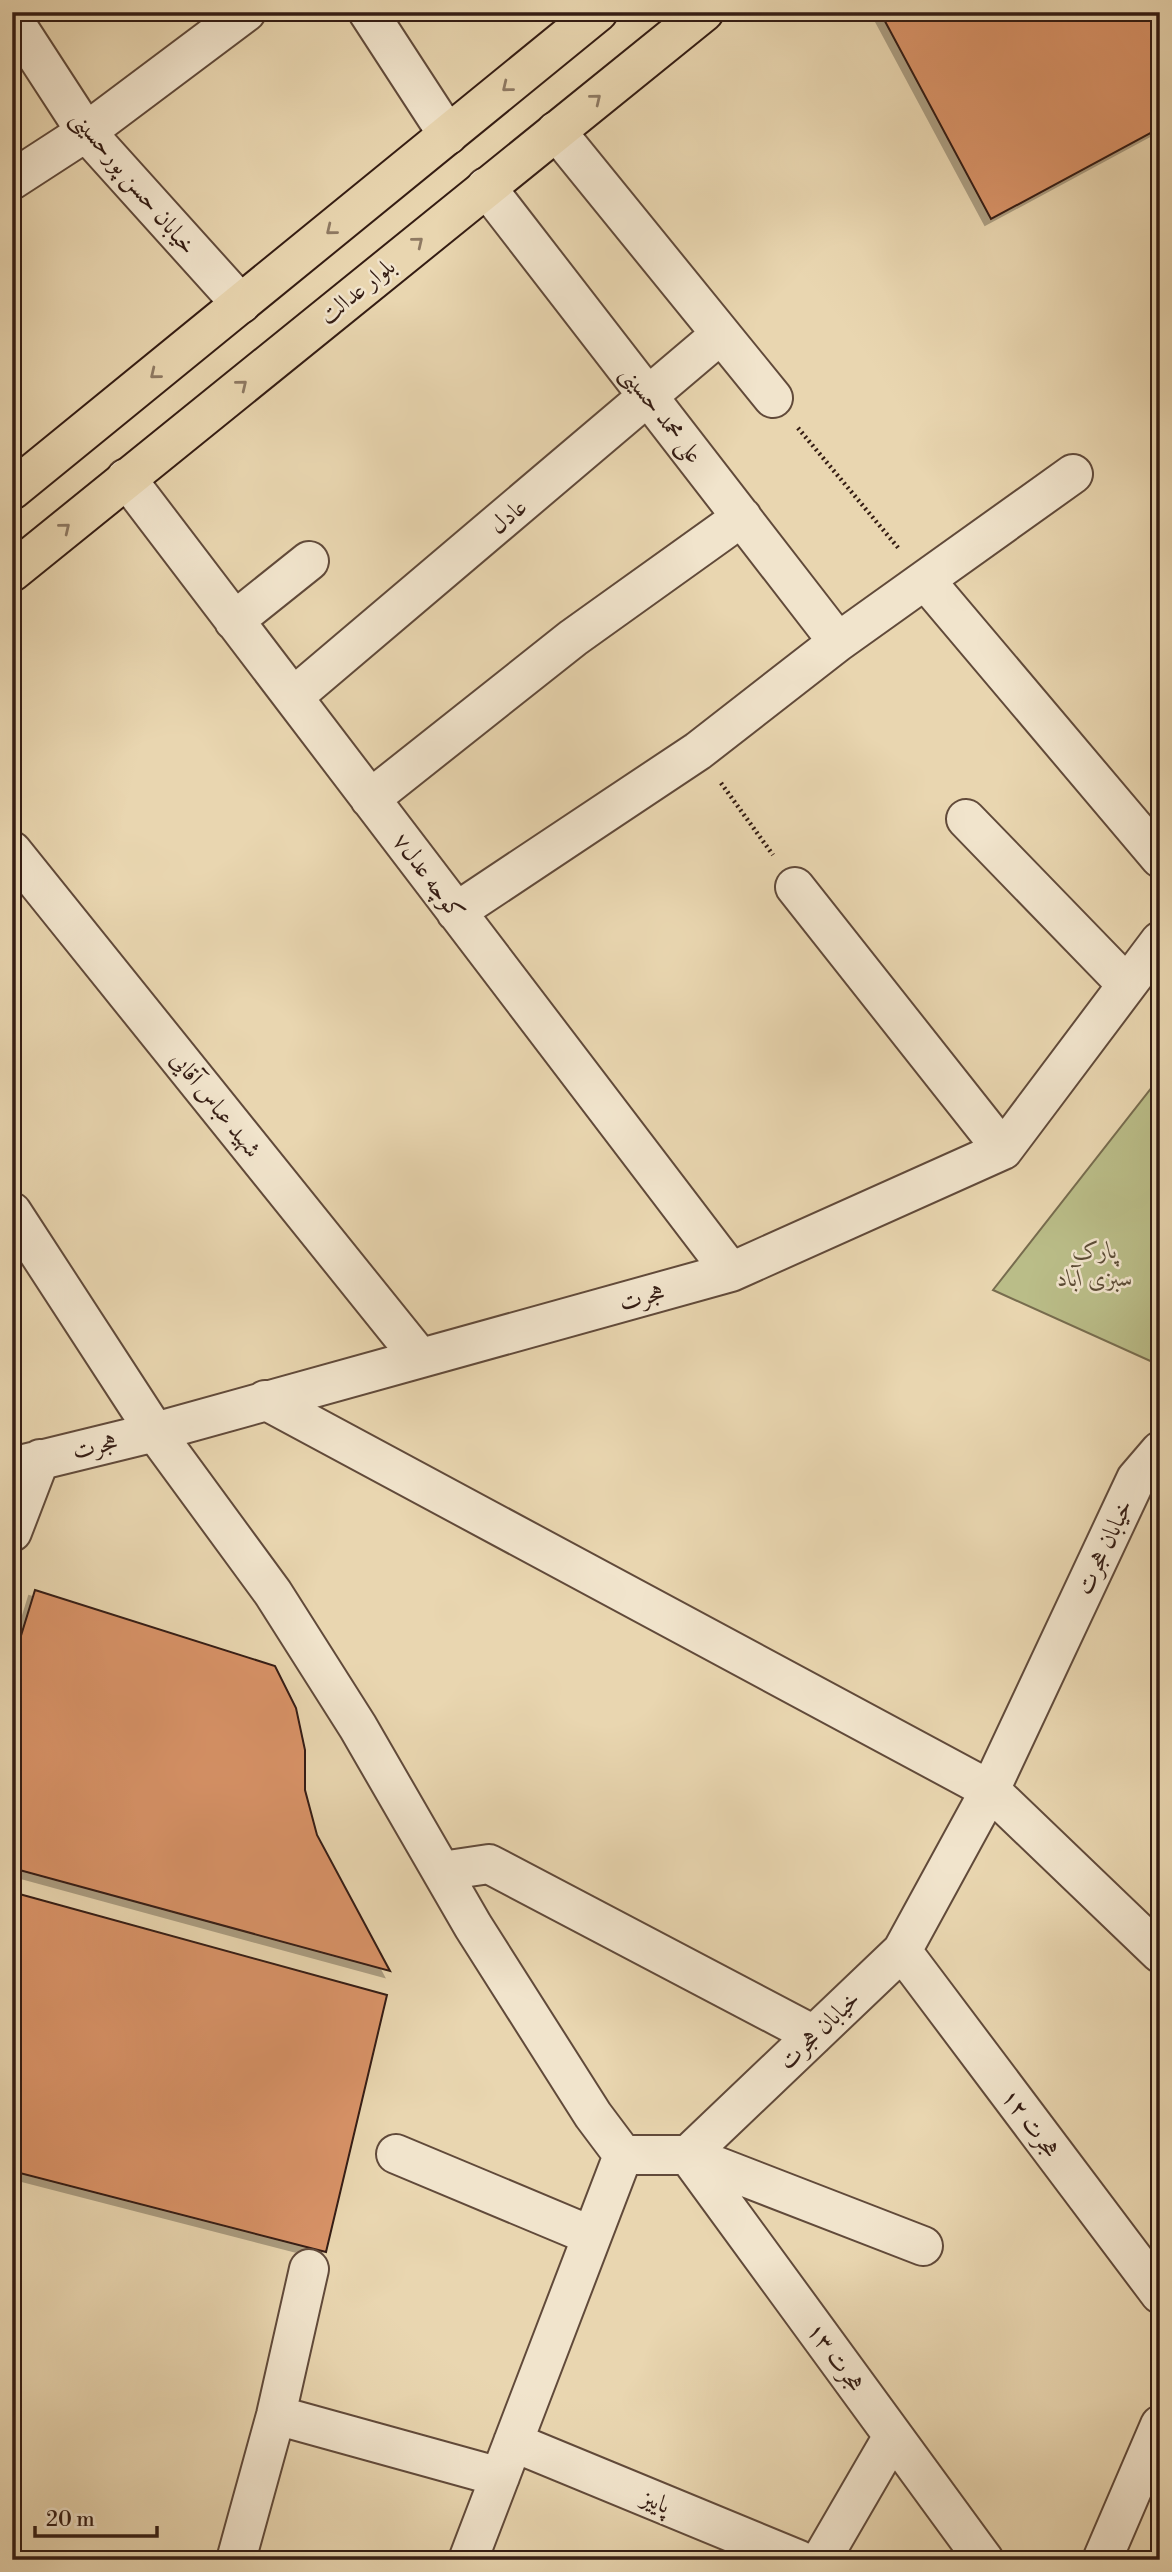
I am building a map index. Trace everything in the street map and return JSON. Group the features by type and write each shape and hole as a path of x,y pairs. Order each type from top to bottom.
{"main road":[{"path":"12,490 598,12"},
{"name":"بلوار عدالت","path":"12,572 704,12"}],"street":[{"path":"12,180 86,132 246,12"},
{"path":"368,12 448,135"},
{"name":"خیابان حسن پورحسینی","path":"12,18 86,132 241,304"},
{"path":"556,131 773,398"},
{"name":"علی محمد حسینی","path":"486,187 838,642"},
{"name":"عادل","path":"293,697 721,334"},
{"path":"456,912 698,751 838,642 1073,474"},
{"name":"کوچه عدل۷","path":"126,478 731,1272"},
{"path":"370,799 573,638 742,517"},
{"path":"234,621 309,561"},
{"path":"925,580 1160,858"},
{"path":"966,819 1127,985"},
{"name":"شهید عباس آقایی","path":"12,851 420,1358"},
{"path":"796,887 1003,1150"},
{"name":"هجرت","path":"26,1463 155,1432 731,1272 1003,1150 1160,941"},
{"path":"12,1212 155,1432 273,1593 358,1727 473,1926 593,2115 623,2155"},
{"path":"265,1400 990,1790 1160,1952"},
{"name":"خیابان هجرت","path":"688,2155 902,1951 990,1790 1136,1479 1159,1455"},
{"path":"12,1532 26,1463"},
{"path":"442,1871 489,1864 814,2035"},
{"name":"هجرت ۱۲","path":"902,1951 1160,2294"},
{"path":"396,2154 592,2236"},
{"path":"623,2155 688,2155 923,2246"},
{"path":"468,2560 623,2155"},
{"name":"هجرت ۱۳","path":"688,2155 984,2560"},
{"path":"236,2560 276,2415 309,2269"},
{"name":"پاییز","path":"276,2415 506,2459 799,2560"},
{"path":"1102,2560 1160,2425"},
{"path":"821,2560 893,2436"}],"path":[{"path":"773,398 925,580"},
{"path":"698,751 796,887"}],"green space":[{"name":"پارک سبزی آباد","path":"1160,1077 1160,1361 1157,1364 993,1290"}],"building":[{"path":"880,12 1160,12 1160,128 991,219"},
{"path":"35,1590 275,1666 296,1708 305,1750 305,1790 317,1835 390,1971 12,1868 12,1665"},
{"path":"12,1892 387,1995 326,2252 12,2171"}]}
